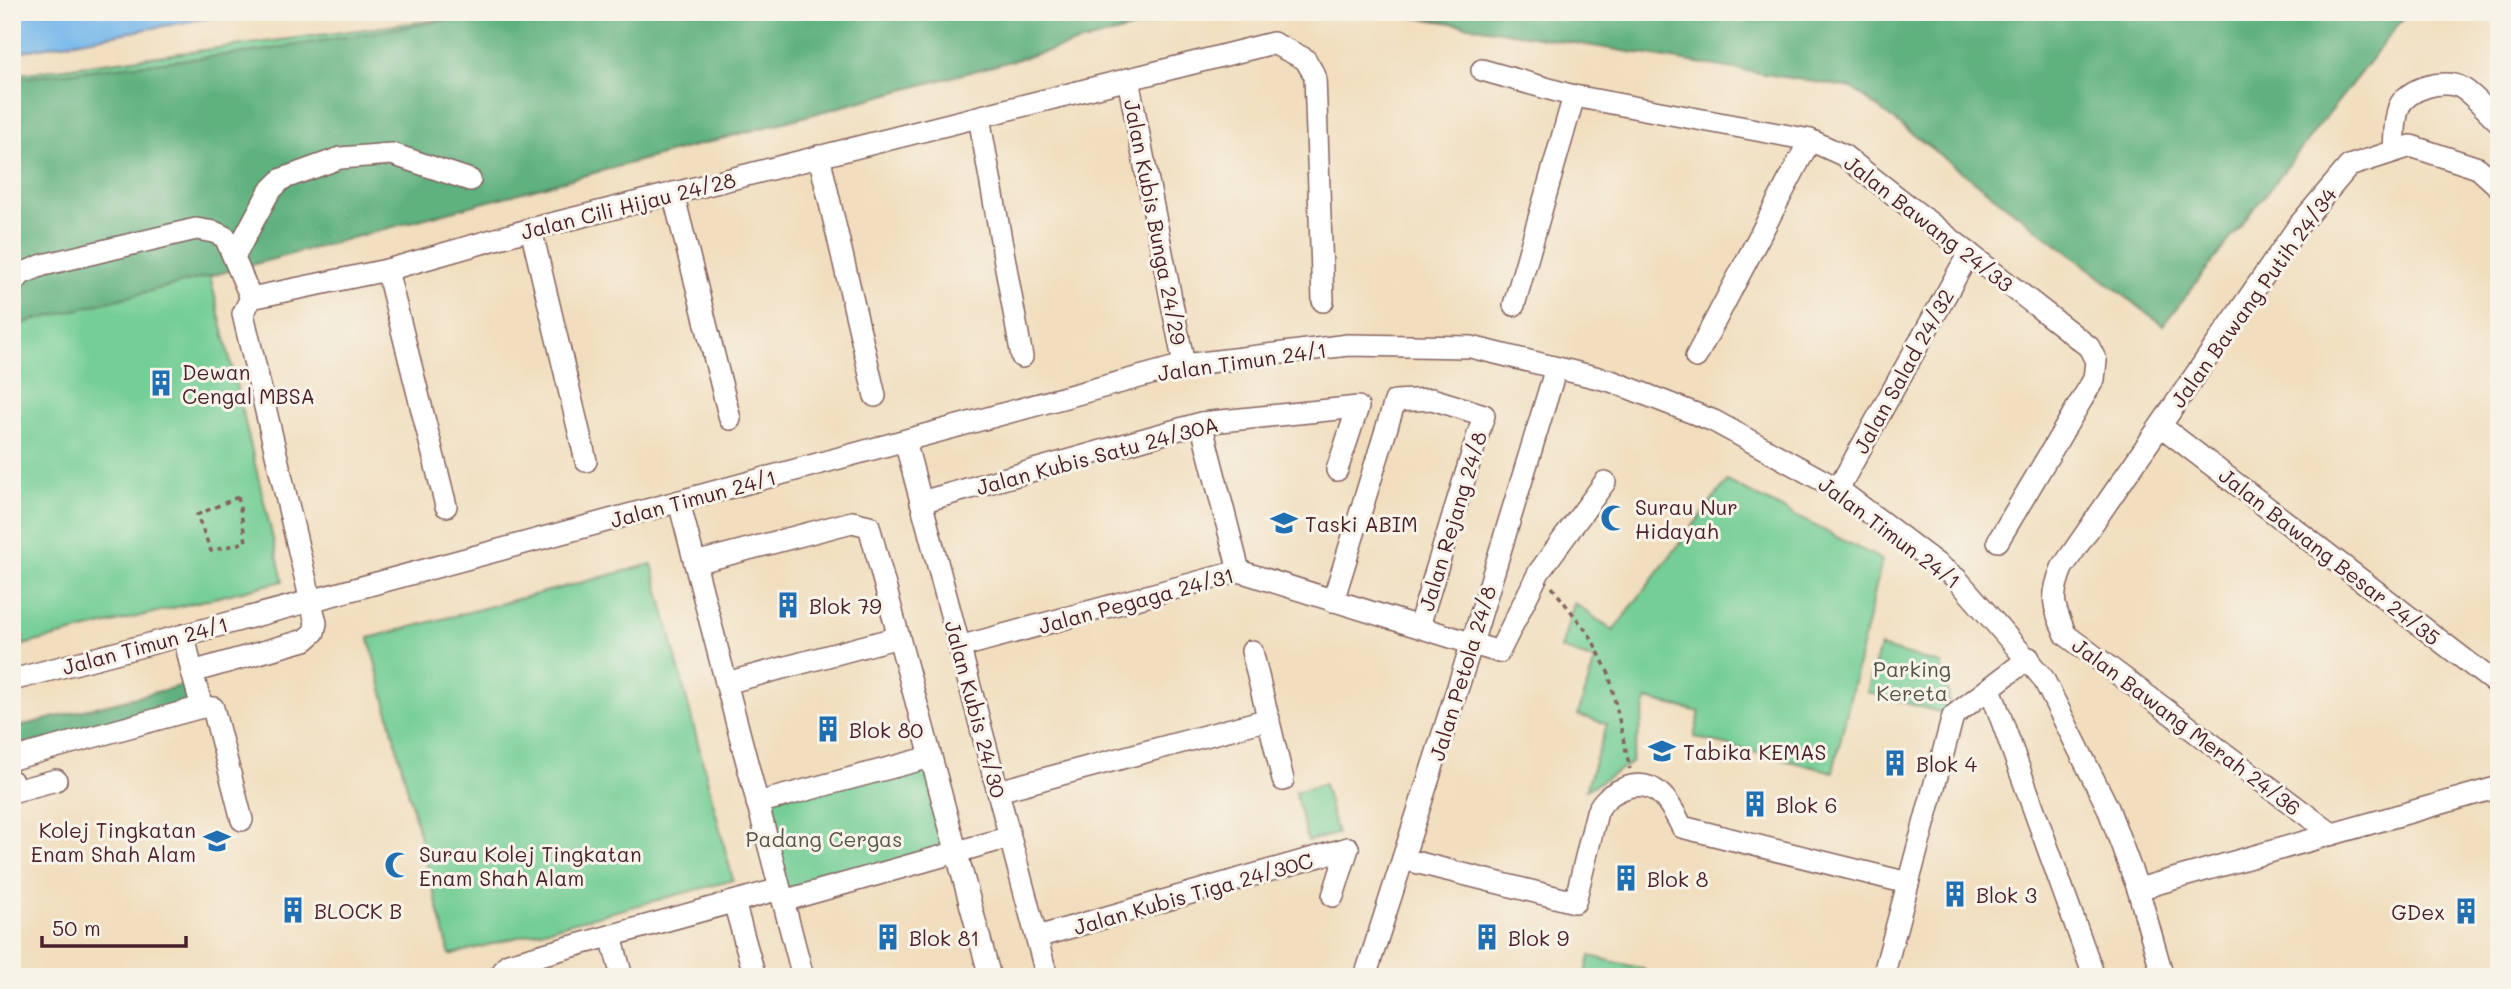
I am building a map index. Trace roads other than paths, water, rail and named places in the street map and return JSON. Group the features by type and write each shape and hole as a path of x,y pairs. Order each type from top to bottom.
{"street":[{"name":"Jalan Cili Hijau 24/28","path":"251,298 387,270 531,229 1273,43 1305,59 1315,76 1323,301"},
{"name":"Jalan Bawang 24/33","path":"1482,70 1574,96 1811,140 1843,155 2089,347 2096,361 2094,380 1998,541"},
{"name":"Jalan Kubis Bunga 24/29","path":"1128,79 1184,365"},
{"path":"2394,151 2398,109 2404,99 2427,86 2445,83 2461,88 2499,122"},
{"path":"1514,305 1574,96"},
{"path":"979,117 1022,357"},
{"path":"1696,357 1811,140"},
{"name":"Jalan Bawang Putih 24/34","path":"2062,568 2300,225 2349,166 2411,146 2478,168 2499,187"},
{"path":"234,257 269,192 282,179 340,158 392,154 470,180"},
{"path":"819,156 875,396"},
{"path":"673,194 730,419"},
{"path":"12,285 21,274 43,265 196,229 225,237 251,298 243,314 316,624 314,632 305,640 192,671"},
{"path":"531,229 586,461"},
{"name":"Jalan Salad 24/32","path":"1838,489 1969,253"},
{"path":"387,270 446,506"},
{"name":"Jalan Timun 24/1","path":"12,680 1184,365 1348,345 1471,347 1611,381 1714,422 1838,489 1957,579 2043,678 2108,808 2138,889 2163,977"},
{"name":"Jalan Petola 24/8","path":"1365,977 1472,643 1556,368"},
{"name":"Jalan Rejang 24/8","path":"1333,601 1395,401 1432,398 1485,415 1419,626"},
{"name":"Jalan Kubis Satu 24/30A","path":"921,502 1201,423 1358,407 1337,470"},
{"path":"1201,423 1239,571"},
{"name":"Jalan Bawang Besar 24/35","path":"2161,426 2499,686"},
{"name":"Jalan Kubis 24/30","path":"905,442 1047,977"},
{"name":"Jalan Pegaga 24/31","path":"959,647 1239,571 1500,652 1539,572 1605,482"},
{"path":"679,502 803,977"},
{"path":"695,563 852,522 869,526 957,852 986,976"},
{"name":"Jalan Bawang Merah 24/36","path":"2062,568 2054,589 2055,611 2066,635 2332,834"},
{"path":"184,635 202,707"},
{"path":"726,683 899,637"},
{"path":"1252,651 1283,780"},
{"path":"1883,977 1953,716 2029,659"},
{"path":"1990,688 2094,976"},
{"path":"12,759 202,707 213,708 242,820"},
{"path":"998,791 1269,719"},
{"path":"757,803 931,757"},
{"path":"12,781 15,791 56,780"},
{"path":"1403,859 1575,902 1597,812 1602,802 1615,792 1634,785 1648,786 1660,793 1671,806 1682,827 1908,883"},
{"path":"2138,889 2499,787"},
{"path":"499,977 508,964 734,902 781,895 1010,837"},
{"name":"Jalan Kubis Tiga 24/30C","path":"1037,937 1348,848 1333,896"},
{"path":"734,902 755,977"},
{"path":"611,936 622,977"}],"water":[{"path":"12,12 243,12 12,53"}],"place":[{"name":"Dewan Cengal MBSA","path":"161,383"},
{"name":"Surau Nur Hidayah","path":"1614,518"},
{"name":"Taski ABIM","path":"1284,523"},
{"name":"Blok 79","path":"788,605"},
{"name":"Blok 80","path":"828,729"},
{"name":"Tabika KEMAS","path":"1662,751"},
{"name":"Blok 4","path":"1895,763"},
{"name":"Blok 6","path":"1755,804"},
{"name":"Kolej Tingkatan Enam Shah Alam","path":"217,841"},
{"name":"Surau Kolej Tingkatan Enam Shah Alam","path":"398,865"},
{"name":"Blok 8","path":"1626,878"},
{"name":"Blok 3","path":"1955,894"},
{"name":"BLOCK B","path":"293,910"},
{"name":"GDex","path":"2466,911"},
{"name":"Blok 81","path":"888,937"},
{"name":"Blok 9","path":"1487,937"}],"park label":[{"name":"Parking Kereta","path":"1912,680"},
{"name":"Padang Cergas","path":"824,838"}]}
